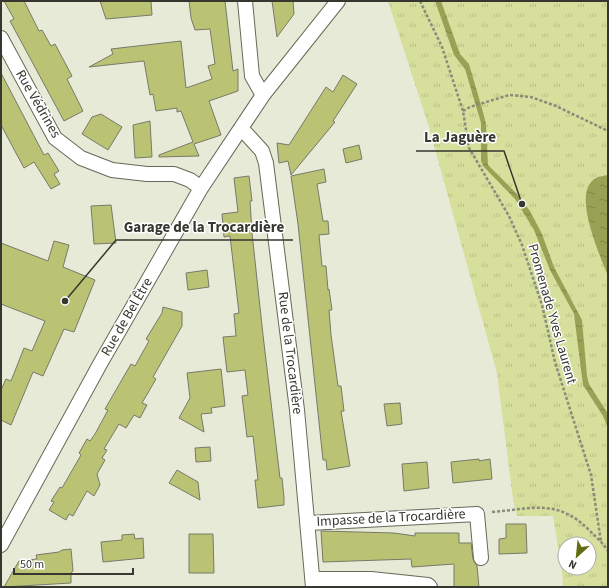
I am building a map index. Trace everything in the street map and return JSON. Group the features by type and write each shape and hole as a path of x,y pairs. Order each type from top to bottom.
{"street":[{"path":"245,1 252,76 263,95"},
{"name":"Rue de Bel Être","path":"1,546 100,364 200,188 263,95 338,1"},
{"name":"Rue Védrines","path":"1,38 55,138 81,158 112,170 147,174 174,174 190,180 200,188"},
{"name":"Rue de la Trocardière","path":"241,128 262,151 266,163 297,410 309,523 313,583"},
{"name":"Impasse de la Trocardière","path":"309,523 477,514 482,558"},
{"path":"313,583 371,583 428,585 430,587"}],"path":[{"name":"Promenade Yves Laurent","path":"420,1 442,47 463,111 469,148 509,216 522,245 542,305 554,362 591,475 601,542 608,551"},
{"path":"463,111 470,107 509,95 530,97 556,106 608,131"},
{"path":"477,514 540,507 563,510 581,522 601,542"}],"green space":[{"path":"388,1 608,1 608,587 563,587 562,576 597,576 597,536 557,536 557,541 553,516 517,516 513,499 497,373 428,124"}],"water":[{"path":"435,1 441,1 460,54 469,64 486,124 488,165 517,194 530,211 542,234 554,267 582,320 587,376 589,384 608,414 608,428 603,416 583,385 574,314 550,270 534,230 515,199 484,167 481,161 481,123 465,69 454,55"},
{"path":"608,175 608,276 594,240 587,210 586,197 589,185 596,178"}],"building":[{"path":"4,1 24,1 39,31 42,30 51,46 55,44 72,76 67,79 83,111 64,121 10,21 14,19"},
{"path":"100,1 151,1 152,15 106,19"},
{"path":"189,1 225,1 233,71 238,69 238,91 209,101 221,135 194,144 199,156 159,157 159,155 193,142 181,111 177,112 177,108 156,111 153,94 150,95 144,61 89,67 113,54 111,49 181,41 186,88 212,79 208,66 215,64 210,29 195,30 191,18"},
{"path":"272,1 293,1 294,14 277,37"},
{"path":"1,73 44,155 48,153 59,171 54,174 60,184 51,189 34,162 24,168 1,125"},
{"path":"343,75 357,84 333,121 335,122 291,175 288,161 279,163 277,143 289,145 326,87 333,92"},
{"path":"101,114 122,127 108,150 82,134 92,117"},
{"path":"150,121 152,157 135,158 133,125"},
{"path":"359,145 362,159 346,163 343,149"},
{"path":"324,169 326,182 317,184 323,221 328,221 329,234 319,235 322,266 326,266 328,290 329,289 332,310 329,310 331,335 338,386 341,386 344,411 341,411 350,466 327,470 326,460 323,460 298,224 291,176"},
{"path":"249,176 252,201 250,201 252,233 263,335 280,478 282,478 284,498 284,505 258,508 255,480 258,480 253,436 247,437 242,396 248,395 245,370 227,372 223,337 236,336 234,314 239,313 230,236 224,237 222,214 238,212 234,178"},
{"path":"111,205 116,243 94,244 91,206"},
{"path":"54,241 69,245 63,267 95,280 74,332 64,329 43,376 33,372 11,425 1,420 1,390 6,379 11,381 24,348 32,351 45,321 1,304 1,243 48,261"},
{"path":"207,270 209,287 188,290 186,273"},
{"path":"163,307 182,312 182,326 153,377 156,379 142,403 147,405 140,418 134,415 126,428 119,424 104,449 107,450 102,458 105,460 97,474 100,485 94,496 87,491 73,516 69,514 66,520 49,510 54,502 51,501 60,487 62,488 81,455 79,453 87,439 90,441 95,434 108,410 105,409 131,364 135,366 149,341 146,339 162,313"},
{"path":"221,369 225,406 211,408 212,413 201,414 204,432 179,418 190,398 187,373"},
{"path":"400,403 402,424 387,426 384,404"},
{"path":"210,447 211,461 196,462 195,448"},
{"path":"479,459 479,461 490,459 492,479 453,483 451,462"},
{"path":"427,462 429,488 404,491 402,464"},
{"path":"177,470 198,482 200,500 169,483"},
{"path":"506,524 526,524 527,553 499,554 499,539 506,538"},
{"path":"321,531 394,533 415,536 415,533 459,533 459,543 471,543 473,559 477,566 479,587 454,587 454,564 412,567 411,559 323,562"},
{"path":"134,534 135,539 143,538 144,558 103,562 101,542 122,540 122,535"},
{"path":"189,534 213,534 214,573 189,573"},
{"path":"71,549 73,571 71,573 71,583 4,587 19,561 37,559 36,555"}],"place":[{"name":"La Jaguère","path":"522,204"},
{"name":"Garage de la Trocardière","path":"65,301"}]}
